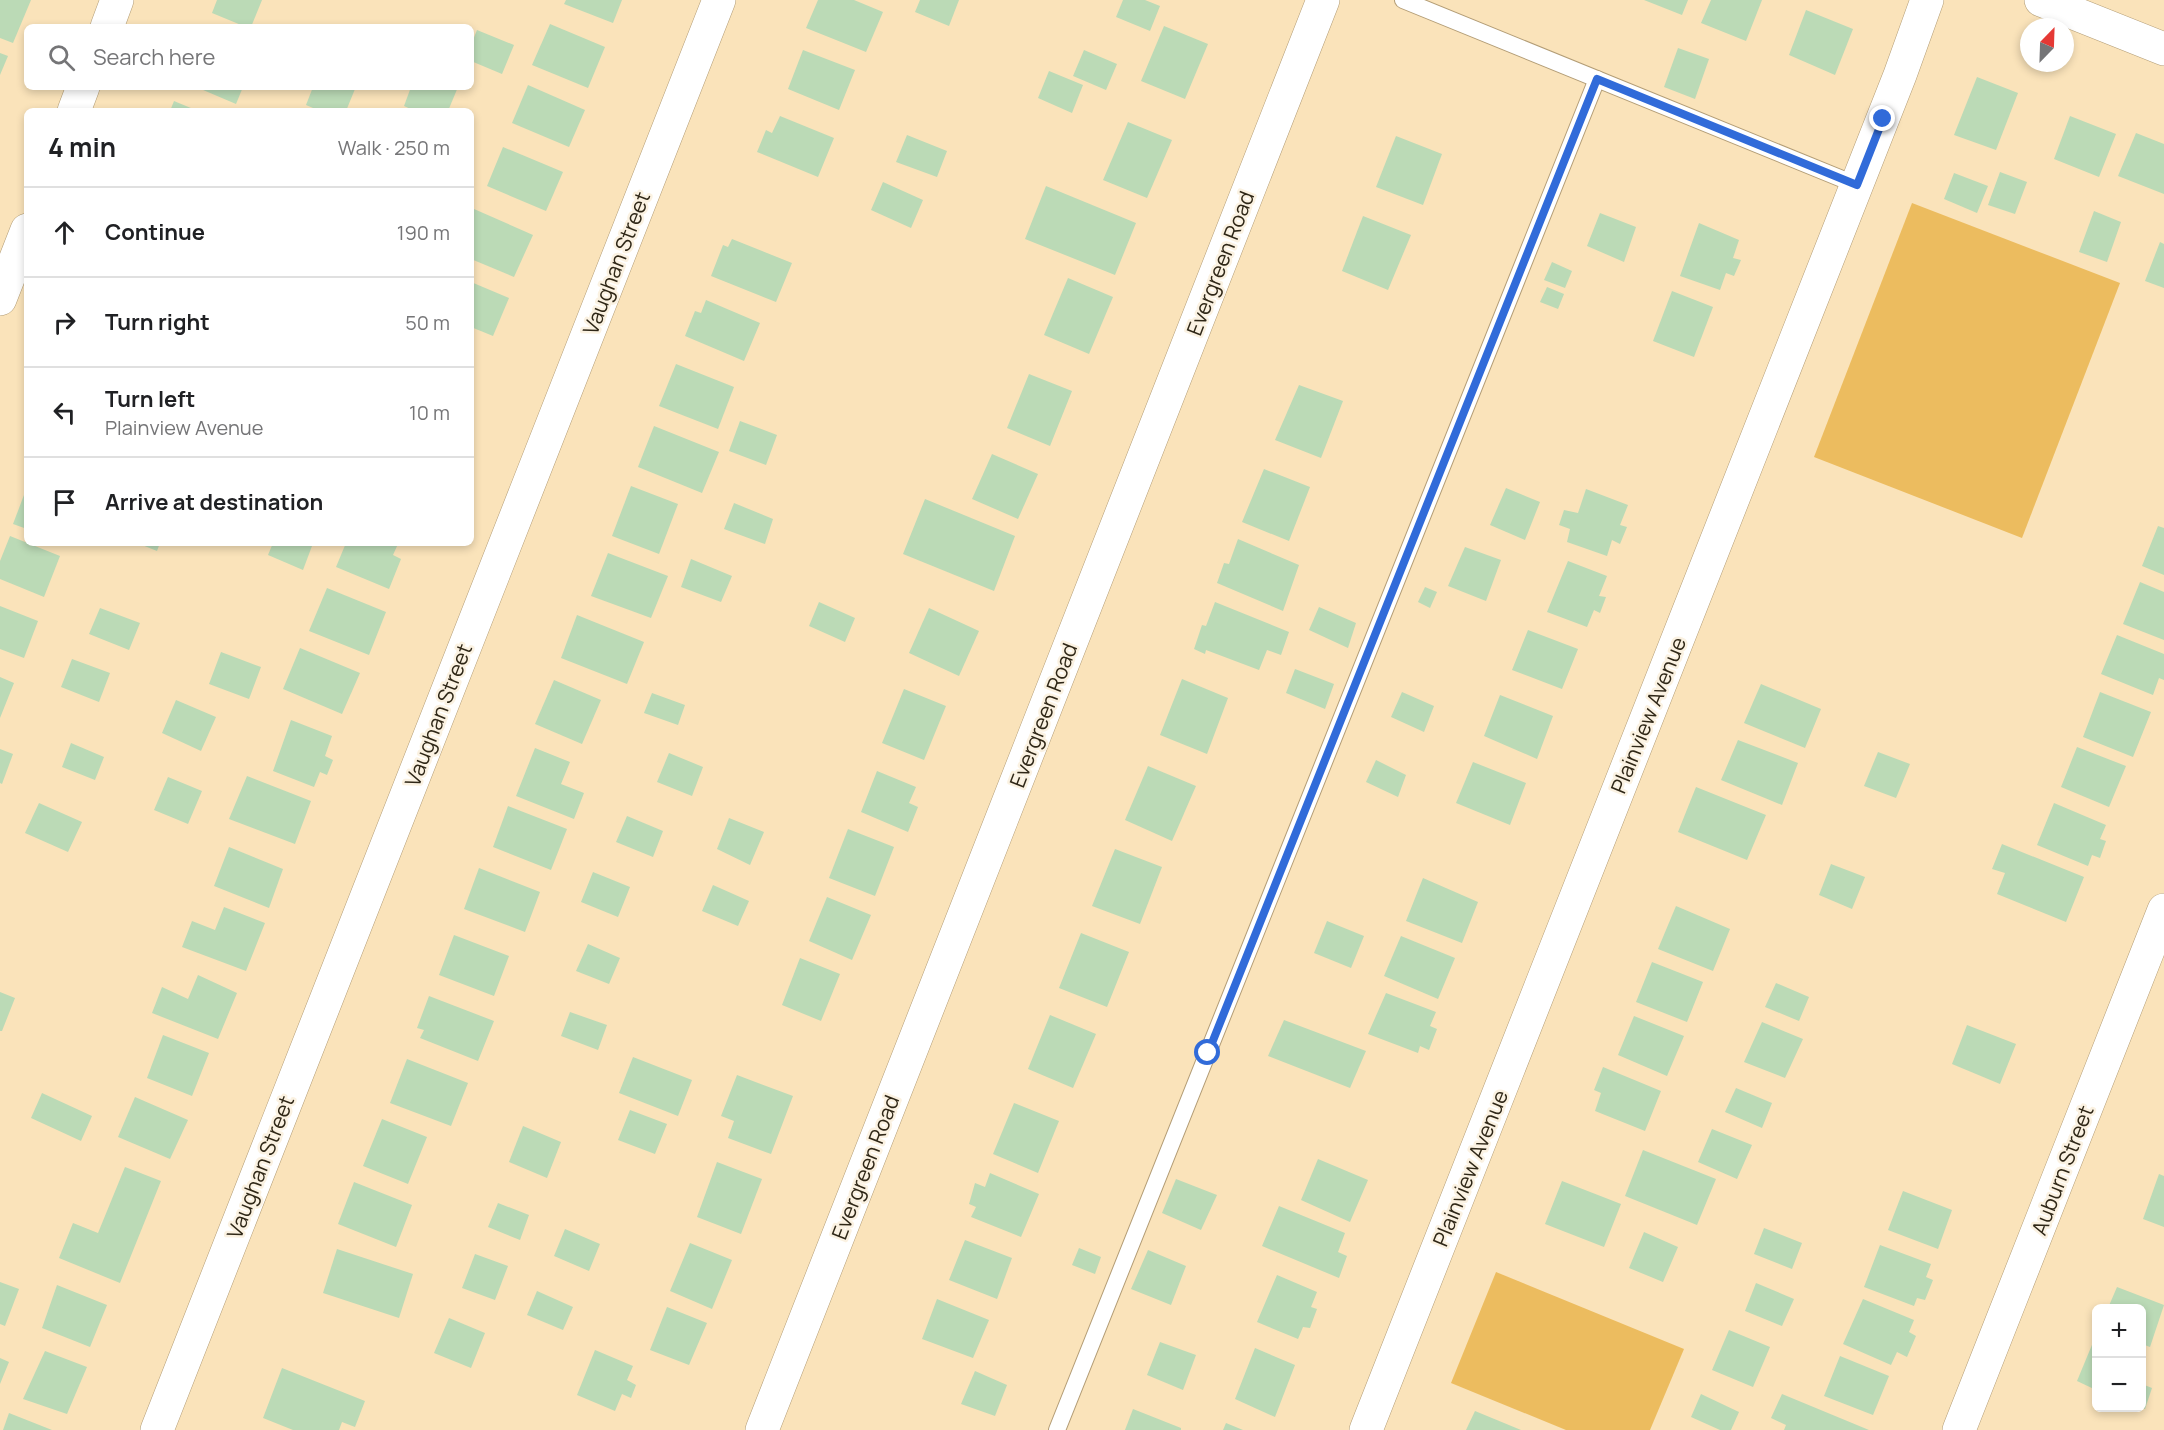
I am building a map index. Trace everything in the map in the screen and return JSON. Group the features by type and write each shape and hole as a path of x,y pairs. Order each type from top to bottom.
{"street":[{"path":"108,24 117,0"},
{"name":"Vaughan Street","path":"157,1430 720,0"},
{"name":"Evergreen Road","path":"762,1430 1323,0"},
{"name":"Plainview Avenue","path":"1366,1430 1857,185 1927,0"},
{"path":"2041,0 2164,49"},
{"path":"75,108 82,90"},
{"path":"0,298 24,238"},
{"name":"Auburn Street","path":"1959,1430 2164,910"}],"lane":[{"path":"1403,0 1857,185"},
{"path":"1057,1430 1597,79"}],"shaded area":[{"path":"1912,203 2120,283 2022,538 1814,457"},
{"path":"1496,1272 1684,1349 1650,1430 1566,1430 1451,1383"}],"building":[{"path":"0,0 31,0 13,43 0,38"},
{"path":"217,0 262,0 252,24 239,24 212,13"},
{"path":"566,0 622,0 613,23 564,4"},
{"path":"818,0 854,0 883,12 866,52 806,28"},
{"path":"920,0 959,0 949,26 915,12"},
{"path":"1123,0 1145,0 1160,6 1150,31 1116,17"},
{"path":"1644,0 1688,0 1682,15"},
{"path":"1711,0 1762,0 1746,41 1701,23"},
{"path":"1806,10 1853,29 1835,75 1789,55"},
{"path":"550,24 605,47 588,88 532,65"},
{"path":"1164,26 1208,44 1185,99 1141,81"},
{"path":"477,30 514,45 502,74 474,62 474,38"},
{"path":"1678,48 1709,59 1695,99 1664,87"},
{"path":"803,50 855,70 839,110 788,89"},
{"path":"1084,50 1117,64 1106,90 1073,76"},
{"path":"0,53 8,56 0,75"},
{"path":"1049,71 1083,85 1072,113 1038,98"},
{"path":"1977,77 2018,93 1996,150 1954,135"},
{"path":"528,85 585,110 569,147 512,123"},
{"path":"203,90 242,90 236,104"},
{"path":"312,90 355,90 347,108 313,108 306,105"},
{"path":"410,90 457,90 449,108 408,108 404,106"},
{"path":"174,101 191,108 171,108"},
{"path":"780,116 834,138 818,177 757,152 766,130 772,133"},
{"path":"2070,116 2116,134 2099,177 2054,159"},
{"path":"1128,122 1172,140 1147,198 1103,180"},
{"path":"2136,133 2164,144 2164,194 2118,176"},
{"path":"907,135 947,151 937,177 896,162"},
{"path":"1396,136 1442,154 1423,205 1376,187"},
{"path":"503,147 563,172 546,211 487,186"},
{"path":"2000,172 2027,182 2015,214 1988,205"},
{"path":"1954,173 1988,186 1977,213 1944,199"},
{"path":"883,182 923,200 911,228 871,210"},
{"path":"1046,186 1136,223 1115,275 1025,239"},
{"path":"474,209 533,235 514,277 474,260"},
{"path":"2094,211 2121,222 2107,262 2079,252"},
{"path":"1600,213 1636,227 1624,262 1587,246"},
{"path":"1363,216 1411,235 1388,290 1342,271"},
{"path":"1699,223 1739,240 1733,258 1741,260 1734,276 1726,273 1720,290 1680,276"},
{"path":"732,239 792,263 776,302 711,276 723,245 728,247"},
{"path":"2160,242 2164,244 2164,288 2145,281"},
{"path":"1552,262 1572,271 1565,288 1544,280"},
{"path":"1068,278 1113,297 1089,354 1044,335"},
{"path":"474,283 509,298 493,336 474,328"},
{"path":"1547,287 1564,294 1558,309 1540,302"},
{"path":"1672,291 1713,307 1694,357 1653,341"},
{"path":"706,300 760,323 744,361 685,336 695,311 701,313"},
{"path":"676,364 734,387 718,429 659,406"},
{"path":"1029,374 1072,391 1050,446 1007,428"},
{"path":"1299,385 1343,401 1321,458 1275,440"},
{"path":"740,421 777,435 766,465 729,451"},
{"path":"654,426 719,452 702,493 638,467"},
{"path":"992,454 1038,474 1018,519 972,499"},
{"path":"1264,469 1310,487 1289,541 1242,522"},
{"path":"631,486 678,504 659,554 612,536"},
{"path":"1506,488 1540,502 1525,540 1490,525"},
{"path":"1586,489 1628,505 1620,525 1627,527 1620,544 1612,540 1607,556 1567,542 1570,529 1559,525 1564,510 1578,513"},
{"path":"24,495 24,528 13,524"},
{"path":"925,499 1015,536 994,591 903,554"},
{"path":"734,503 773,519 765,544 724,529"},
{"path":"2158,526 2164,528 2164,575 2142,566"},
{"path":"10,536 24,542 24,546 35,546 60,556 44,597 0,579 0,561"},
{"path":"1238,539 1299,565 1283,611 1217,583 1224,563 1229,564"},
{"path":"144,546 159,546 157,551"},
{"path":"272,546 312,546 303,570 268,555"},
{"path":"345,546 397,546 393,555 401,559 389,589 336,567"},
{"path":"1465,547 1501,560 1486,601 1448,586"},
{"path":"608,553 668,576 651,618 591,596"},
{"path":"691,559 732,576 721,602 681,587"},
{"path":"1568,561 1607,576 1599,596 1606,597 1600,613 1594,610 1587,627 1547,612"},
{"path":"2140,582 2164,592 2164,640 2123,624"},
{"path":"1425,587 1437,592 1430,608 1418,602"},
{"path":"327,588 386,612 369,655 309,631"},
{"path":"819,602 855,618 845,642 809,626"},
{"path":"1215,602 1289,632 1281,655 1267,650 1259,670 1206,650 1205,654 1194,649 1202,625 1206,626"},
{"path":"0,606 38,621 24,658 0,649"},
{"path":"1319,607 1356,623 1348,648 1309,630"},
{"path":"100,608 140,623 129,650 89,634"},
{"path":"929,608 979,631 959,676 909,653"},
{"path":"577,615 644,642 627,684 561,658"},
{"path":"1528,630 1578,649 1562,689 1512,670"},
{"path":"2117,635 2164,654 2164,680 2159,678 2153,695 2101,674"},
{"path":"300,648 360,673 342,714 283,689"},
{"path":"221,652 261,667 249,699 209,684"},
{"path":"72,659 110,673 99,702 61,687"},
{"path":"1295,669 1334,684 1325,709 1286,693"},
{"path":"0,677 14,683 0,718"},
{"path":"1182,679 1228,698 1207,754 1160,735"},
{"path":"554,680 601,700 582,744 535,724"},
{"path":"1761,684 1821,709 1805,748 1744,723"},
{"path":"904,689 946,706 924,760 882,743"},
{"path":"1402,692 1434,706 1424,732 1391,717"},
{"path":"2100,692 2151,712 2133,757 2083,737"},
{"path":"652,693 685,705 678,725 644,713"},
{"path":"1500,695 1553,716 1537,759 1484,736"},
{"path":"176,700 216,717 201,751 162,733"},
{"path":"291,720 332,736 325,756 333,760 327,775 320,772 314,787 273,771"},
{"path":"1738,740 1798,763 1782,805 1721,780"},
{"path":"71,743 104,757 95,780 62,767"},
{"path":"2077,747 2126,766 2109,807 2061,787"},
{"path":"535,748 570,762 561,784 584,793 574,819 516,796"},
{"path":"0,749 13,754 2,784 0,783"},
{"path":"1878,752 1910,764 1896,798 1864,786"},
{"path":"669,753 703,767 692,796 657,782"},
{"path":"1376,760 1406,775 1398,797 1366,782"},
{"path":"1473,762 1526,783 1510,825 1456,803"},
{"path":"1148,766 1196,786 1172,841 1125,820"},
{"path":"877,771 916,787 909,803 918,807 908,832 861,812"},
{"path":"247,776 311,801 295,844 229,819"},
{"path":"168,777 202,791 188,824 154,810"},
{"path":"1696,787 1766,815 1747,860 1678,832"},
{"path":"39,803 82,822 68,852 25,833"},
{"path":"2054,803 2106,825 2100,839 2106,841 2100,858 2092,855 2088,866 2037,845"},
{"path":"508,806 567,829 551,870 493,847"},
{"path":"627,816 663,831 653,857 616,842"},
{"path":"729,818 764,832 750,865 717,849"},
{"path":"848,829 894,847 875,896 829,878"},
{"path":"2002,844 2084,877 2066,922 1997,894 2005,873 1992,869"},
{"path":"229,847 283,869 269,908 214,886"},
{"path":"1115,849 1162,867 1140,924 1092,906"},
{"path":"1831,864 1865,877 1852,909 1819,895"},
{"path":"479,868 540,892 525,932 464,909"},
{"path":"593,872 630,887 618,917 581,902"},
{"path":"1423,878 1478,902 1462,943 1406,921"},
{"path":"713,885 749,901 738,926 702,911"},
{"path":"827,897 871,915 852,960 809,941"},
{"path":"1676,906 1730,929 1713,971 1658,949"},
{"path":"224,907 265,923 246,971 182,947 192,921 215,930"},
{"path":"1327,921 1364,936 1351,968 1314,953"},
{"path":"1081,933 1129,952 1107,1007 1059,988"},
{"path":"454,935 509,956 494,996 439,975"},
{"path":"1401,936 1455,958 1438,999 1384,976"},
{"path":"588,944 620,958 609,984 576,971"},
{"path":"800,958 840,974 821,1021 782,1005"},
{"path":"1652,962 1703,982 1687,1022 1636,1002"},
{"path":"198,975 237,993 218,1039 152,1013 162,987 188,999"},
{"path":"1776,983 1809,997 1799,1021 1765,1007"},
{"path":"0,992 15,998 2,1031 0,1031"},
{"path":"1386,993 1436,1012 1430,1026 1437,1029 1429,1050 1420,1046 1418,1053 1368,1034"},
{"path":"429,996 494,1021 478,1061 420,1038 424,1030 417,1028"},
{"path":"570,1012 607,1025 598,1050 561,1036"},
{"path":"1050,1015 1096,1034 1073,1088 1028,1069"},
{"path":"1634,1016 1684,1036 1667,1076 1618,1055"},
{"path":"1284,1020 1366,1051 1350,1088 1268,1056"},
{"path":"1762,1022 1803,1039 1785,1078 1744,1062"},
{"path":"1967,1025 2016,1044 2000,1084 1952,1064"},
{"path":"163,1035 209,1053 192,1096 147,1078"},
{"path":"633,1057 692,1080 678,1116 619,1093"},
{"path":"407,1059 468,1083 451,1126 390,1103"},
{"path":"1603,1067 1661,1091 1645,1131 1595,1111 1601,1093 1594,1090"},
{"path":"737,1075 793,1096 771,1154 728,1138 734,1121 721,1116"},
{"path":"1736,1088 1772,1103 1762,1128 1725,1112"},
{"path":"42,1093 92,1116 81,1141 31,1118"},
{"path":"135,1097 188,1120 170,1159 118,1137"},
{"path":"1014,1103 1059,1121 1038,1173 993,1154"},
{"path":"630,1110 667,1124 655,1154 618,1140"},
{"path":"382,1119 427,1137 408,1184 363,1166"},
{"path":"523,1126 561,1142 547,1178 509,1162"},
{"path":"1712,1129 1752,1145 1737,1179 1698,1162"},
{"path":"1643,1150 1716,1179 1697,1225 1625,1196"},
{"path":"1318,1159 1368,1180 1350,1222 1301,1200"},
{"path":"717,1162 762,1179 741,1234 697,1217"},
{"path":"125,1167 161,1181 120,1283 59,1258 73,1223 98,1233"},
{"path":"990,1173 1039,1194 1021,1237 971,1217 976,1207 969,1204 975,1183 985,1187"},
{"path":"2159,1174 2164,1176 2164,1227 2143,1219"},
{"path":"1176,1179 1217,1195 1201,1230 1162,1213"},
{"path":"1562,1181 1621,1204 1604,1247 1545,1224"},
{"path":"354,1182 412,1205 396,1247 338,1224"},
{"path":"1903,1191 1952,1210 1938,1249 1888,1230"},
{"path":"498,1203 529,1215 520,1240 488,1227"},
{"path":"1279,1206 1345,1233 1338,1252 1347,1256 1339,1278 1262,1246"},
{"path":"1764,1228 1802,1243 1792,1269 1754,1254"},
{"path":"565,1229 600,1244 589,1271 554,1256"},
{"path":"1644,1232 1678,1247 1663,1282 1629,1268"},
{"path":"965,1240 1012,1258 997,1299 949,1280"},
{"path":"690,1243 732,1260 712,1309 670,1291"},
{"path":"1880,1245 1931,1264 1926,1277 1933,1280 1925,1300 1917,1298 1914,1306 1864,1287"},
{"path":"1079,1248 1101,1257 1095,1274 1072,1265"},
{"path":"337,1249 413,1274 399,1318 323,1293"},
{"path":"1148,1250 1186,1266 1171,1305 1131,1289"},
{"path":"475,1254 508,1266 495,1300 462,1288"},
{"path":"1277,1275 1317,1292 1311,1307 1317,1309 1310,1328 1303,1327 1298,1339 1257,1322"},
{"path":"0,1282 19,1289 5,1326 0,1324"},
{"path":"1756,1283 1794,1299 1782,1326 1745,1311"},
{"path":"57,1285 107,1305 90,1347 42,1328"},
{"path":"2117,1287 2164,1305 2150,1347 2146,1346 2146,1304 2110,1304"},
{"path":"537,1291 573,1307 563,1330 527,1315"},
{"path":"937,1299 989,1320 973,1358 922,1339"},
{"path":"1863,1299 1914,1320 1909,1332 1916,1336 1907,1357 1897,1352 1891,1365 1843,1344"},
{"path":"667,1307 707,1323 689,1365 650,1350"},
{"path":"449,1318 485,1333 471,1368 434,1353"},
{"path":"1729,1330 1770,1347 1753,1387 1712,1370"},
{"path":"1160,1342 1196,1355 1183,1390 1147,1375"},
{"path":"2092,1345 2092,1388 2077,1381"},
{"path":"1255,1348 1295,1365 1275,1417 1235,1399"},
{"path":"595,1350 633,1366 627,1380 636,1385 631,1398 622,1394 615,1411 577,1395"},
{"path":"45,1351 87,1367 67,1414 23,1399"},
{"path":"1840,1356 1889,1376 1873,1415 1824,1396"},
{"path":"0,1358 9,1362 0,1384"},
{"path":"282,1368 365,1401 355,1427 342,1422 339,1430 293,1430 263,1418"},
{"path":"975,1371 1007,1385 995,1416 961,1404"},
{"path":"2146,1386 2152,1388 2146,1406"},
{"path":"1701,1394 1739,1412 1731,1430 1720,1430 1691,1417"},
{"path":"1782,1394 1869,1430 1784,1430 1786,1425 1771,1418"},
{"path":"1133,1409 1181,1428 1181,1430 1125,1430"},
{"path":"1475,1411 1521,1430 1466,1430"},
{"path":"9,1413 52,1430 3,1430"},
{"path":"1226,1423 1243,1430 1223,1430"}],"route":[{"path":"1208,1053 1597,79 1857,185 1883,119"}]}
